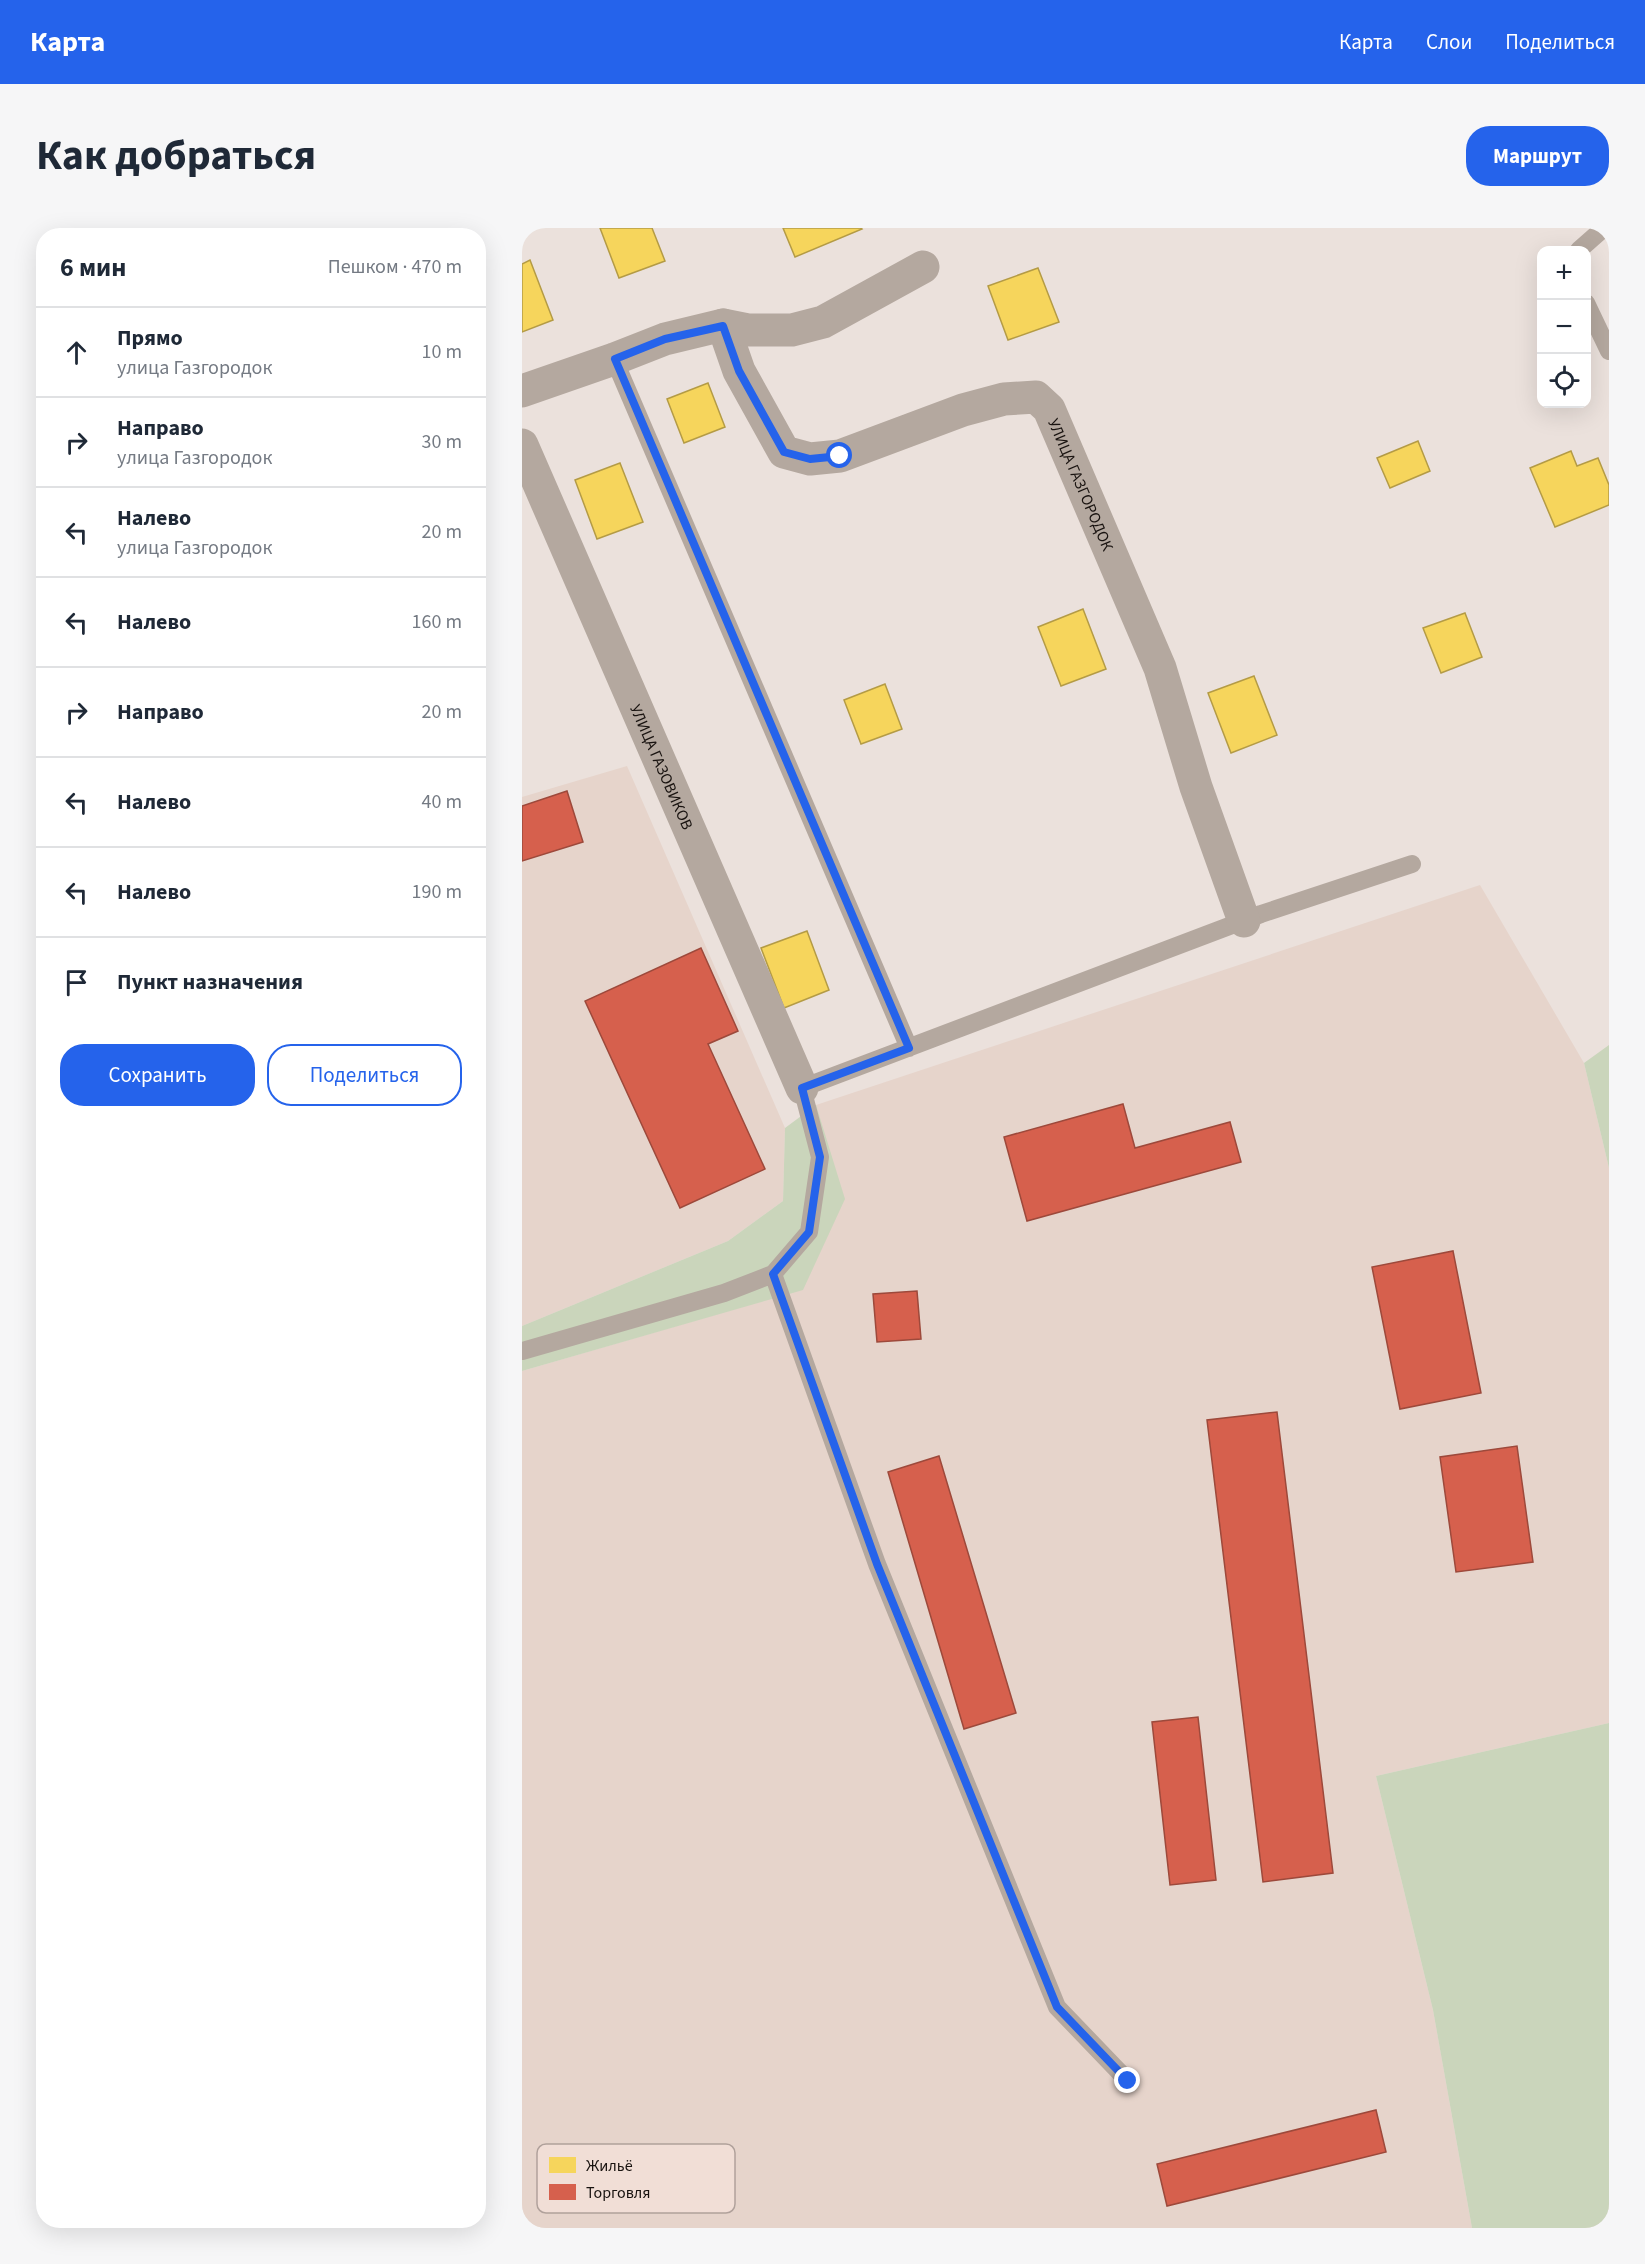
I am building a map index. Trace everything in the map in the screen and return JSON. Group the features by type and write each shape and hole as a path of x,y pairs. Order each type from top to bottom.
{"street":[{"path":"522,392 665,339 723,326 748,330 792,330 823,322 923,267"},
{"name":"УЛИЦА ГАЗГОРОДОК","path":"723,326 739,371 784,452 810,459 840,456 963,410 1004,399 1036,398 1049,409 1160,668 1196,787 1244,921"},
{"name":"УЛИЦА ГАЗОВИКОВ","path":"522,445 802,1088"}],"lane":[{"path":"1583,246 1604,228"},
{"path":"1591,312 1609,351"},
{"path":"615,359 909,1048"},
{"path":"522,1351 724,1293 773,1274 809,1232 820,1157 802,1088 1244,921 1412,864"},
{"path":"773,1274 877,1564 1057,2007 1128,2081"}],"shaded area":[{"path":"627,766 785,1128 783,1201 728,1241 522,1326 522,797"},
{"path":"1480,885 1584,1063 1609,1168 1609,1723 1376,1776 1433,2010 1472,2228 522,2228 522,1371 803,1289 816,1105"}],"green space":[{"path":"1609,1045 1609,1168 1584,1063"},
{"path":"816,1105 845,1199 803,1290 522,1371 522,1326 728,1241 783,1201 785,1128"},
{"path":"1609,1723 1609,2228 1472,2228 1433,2010 1376,1776"}],"building: Жильё":[{"path":"600,228 652,228 665,261 619,278"},
{"path":"783,228 861,228 862,229 795,257"},
{"path":"530,260 553,320 522,332 522,264"},
{"path":"1038,268 1059,322 1008,340 988,286"},
{"path":"708,383 725,427 684,443 667,399"},
{"path":"1418,441 1430,471 1390,488 1377,458"},
{"path":"1571,451 1577,466 1598,458 1609,485 1609,505 1555,527 1530,468"},
{"path":"620,463 643,522 597,539 575,480"},
{"path":"1083,609 1106,669 1061,686 1038,627"},
{"path":"1465,613 1482,657 1441,673 1423,628"},
{"path":"1254,676 1277,735 1231,753 1208,693"},
{"path":"885,684 902,729 861,744 844,700"},
{"path":"807,931 829,990 784,1008 761,948"}],"building: Торговля":[{"path":"567,791 583,842 522,861 522,806"},
{"path":"701,948 738,1031 708,1044 765,1169 680,1208 585,1001"},
{"path":"1123,1104 1135,1148 1230,1122 1241,1162 1027,1221 1004,1137"},
{"path":"1453,1251 1481,1393 1400,1409 1372,1267"},
{"path":"917,1291 921,1339 877,1342 873,1294"},
{"path":"1277,1412 1333,1873 1263,1882 1207,1420"},
{"path":"1517,1446 1533,1562 1456,1572 1440,1457"},
{"path":"939,1456 1016,1713 964,1729 888,1472"},
{"path":"1198,1717 1216,1880 1170,1885 1152,1722"},
{"path":"1376,2110 1386,2152 1167,2206 1157,2164"}],"route":[{"path":"840,456 810,459 784,452 739,371 723,326 665,339 615,359 909,1048 802,1088 820,1157 809,1232 773,1274 877,1564 1057,2007 1128,2081"}]}
